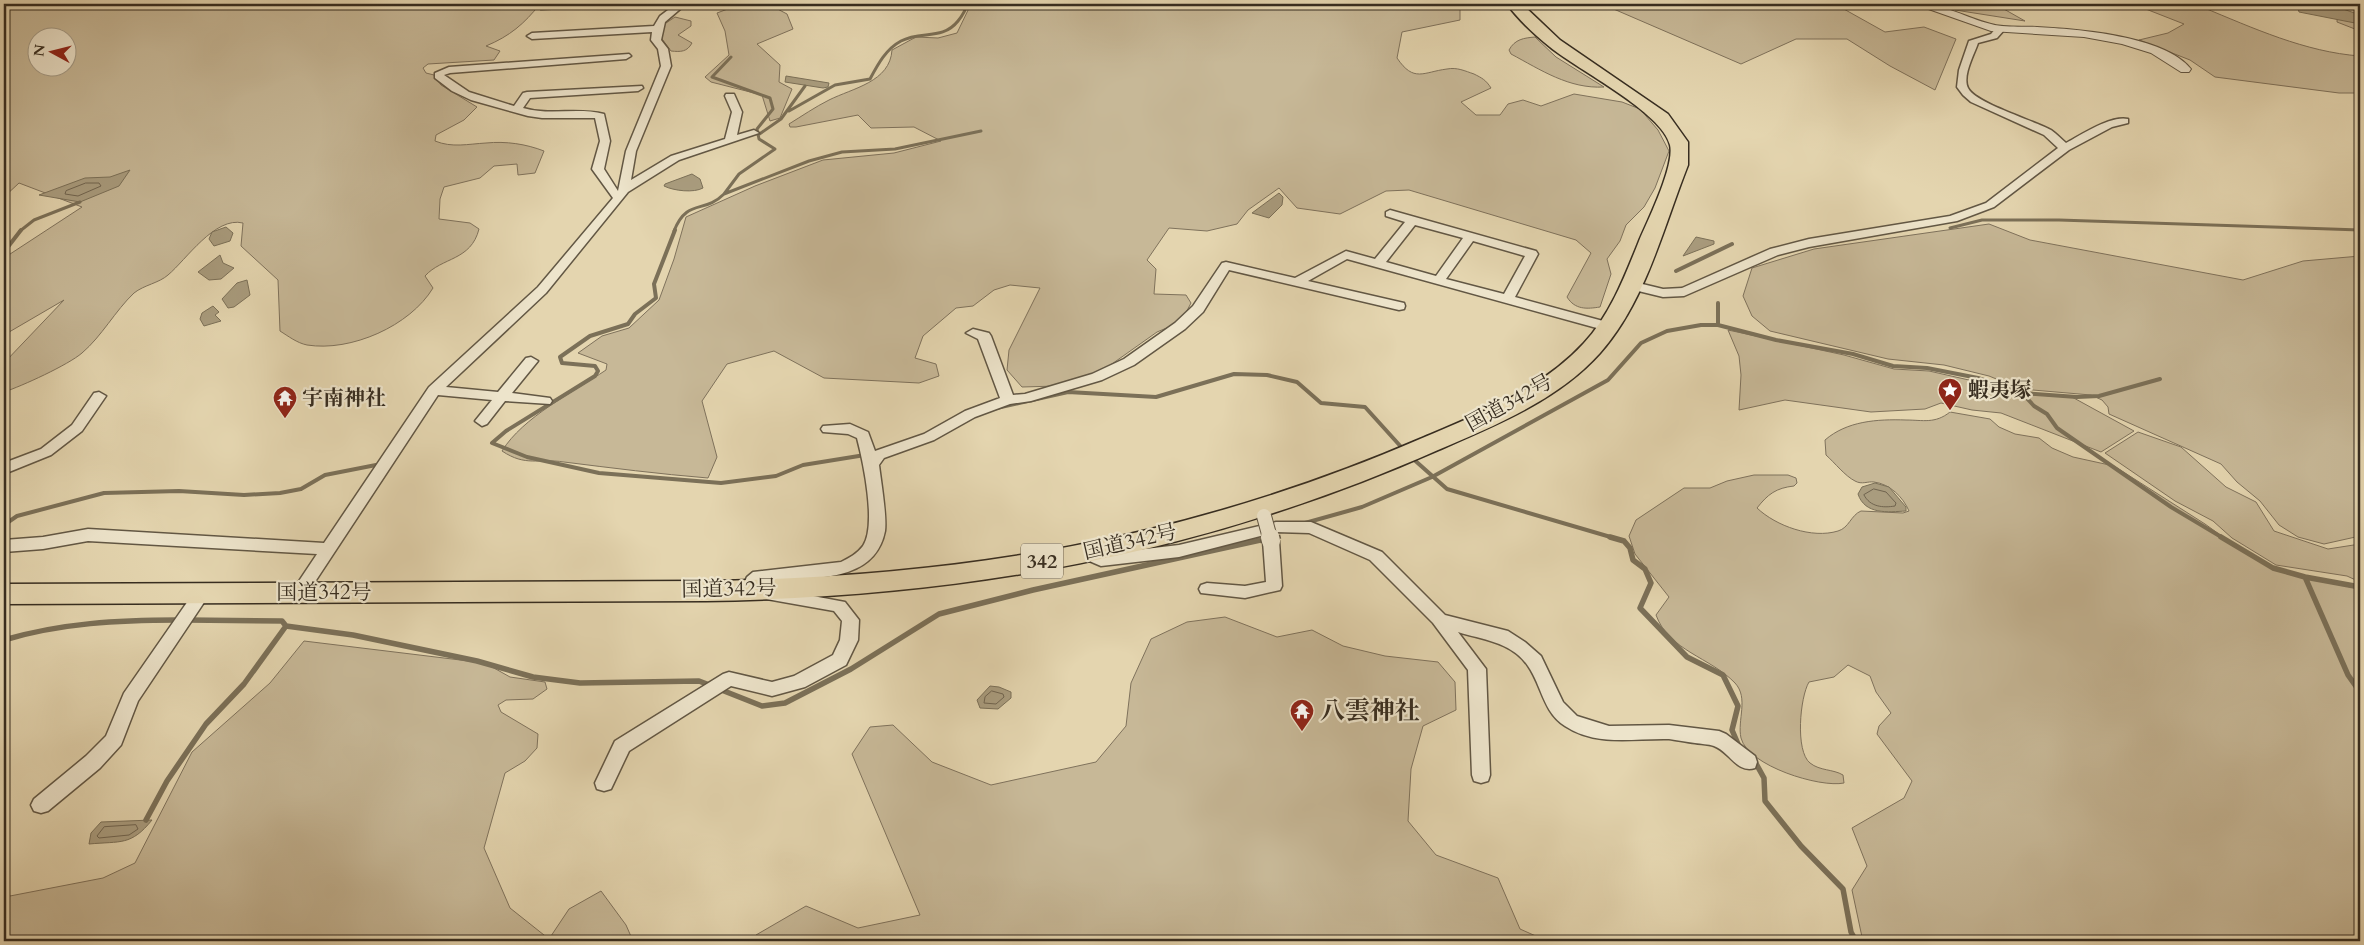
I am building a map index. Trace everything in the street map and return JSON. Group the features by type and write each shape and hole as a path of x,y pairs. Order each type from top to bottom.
{"highway":[{"name":"国道342号","path":"4,594 818,588 977,572 1086,553 1263,513 1340,483 1454,434 1502,410 1568,370 1591,349 1609,326 1630,285 1679,165 1680,146 1677,138 1673,130 1656,112 1554,43 1514,4"}],"street":[{"path":"540,4 541,6 585,4"},
{"path":"621,194 631,151 666,66 663,49 656,40 656,29 660,20 681,4"},
{"path":"1924,4 1981,26 2000,29 2084,33 2124,41 2155,50 2186,69"},
{"path":"532,36 656,29"},
{"path":"2000,29 1994,36 1974,42 1962,79 1962,88 1968,94 2007,116 2048,132 2065,148"},
{"path":"621,194 612,192 598,169 605,141 600,116 590,114 542,115 480,100 446,84 439,76 440,73 532,62 626,56"},
{"path":"517,109 526,95 638,88"},
{"path":"730,96 738,112 730,141"},
{"path":"1630,285 1664,293 1684,292 1752,261 1788,248 1953,218 1990,205 2065,148 2108,126 2124,121"},
{"path":"298,593 434,390 542,290 621,194 674,158 754,134"},
{"path":"1390,214 1532,254 1508,299"},
{"path":"1378,264 1412,221"},
{"path":"1438,281 1470,237"},
{"path":"1298,282 1346,255 1609,326"},
{"path":"872,465 879,455 929,437 970,414 1008,400 1026,398 1097,377 1129,362 1156,340 1180,326 1198,309 1226,266 1399,306"},
{"path":"973,333 984,336 1008,400"},
{"path":"482,421 531,361"},
{"path":"434,390 545,401"},
{"path":"4,469 46,452 77,428 99,396"},
{"path":"604,783 622,746 728,679 772,689 799,682 840,660 849,640 851,620 839,606 749,590 753,581 759,576 842,570 863,558 875,540 877,530 872,465 863,436 850,429 828,429"},
{"path":"1207,589 1245,592 1274,586 1270,541 1263,513"},
{"path":"1086,553 1101,560 1179,551 1276,527 1311,528 1376,556 1439,619 1477,669 1481,775"},
{"path":"4,546 43,543 88,536 329,549"},
{"path":"41,805 93,762 114,740 130,698 203,592"},
{"path":"1439,619 1472,630 1502,636 1519,647 1535,661 1556,708 1571,721 1588,729 1610,734 1669,732 1719,739 1748,762"}],"shaded area":[{"path":"4,4 540,4 516,29 486,46 500,51 494,60 428,64 423,68 426,73 434,75 441,85 477,107 464,120 436,135 435,141 454,145 493,142 508,143 544,151 535,173 518,175 517,164 494,166 480,178 444,187 440,199 439,219 470,223 479,229 475,239 463,253 439,265 425,276 433,288 423,302 410,314 395,325 360,340 324,346 307,345 296,341 280,331 278,280 241,246 243,223 232,223 212,232 164,278 134,293 82,353 44,375 4,392 4,363 64,300 4,335 4,258 82,207 19,183 4,197"},
{"path":"741,4 768,4 787,14 793,29 757,44 780,65 779,82 792,89 780,118 770,121 762,95 711,82 705,77 729,55 725,31 717,13"},
{"path":"971,4 1460,4 1460,20 1402,32 1397,58 1403,66 1409,71 1419,74 1454,69 1482,78 1491,88 1461,102 1476,115 1500,115 1508,104 1523,100 1541,106 1574,94 1622,102 1640,109 1658,130 1669,151 1655,188 1644,207 1626,225 1620,241 1607,259 1611,274 1600,307 1586,308 1578,306 1567,297 1591,253 1576,240 1409,190 1386,191 1340,214 1297,208 1279,188 1248,210 1237,224 1207,231 1169,228 1147,260 1156,269 1154,294 1186,295 1191,303 1181,322 1157,332 1102,371 1057,386 1022,387 1007,370 1009,350 1040,288 1010,285 994,290 973,306 956,308 923,336 915,358 936,364 939,376 919,383 824,378 774,351 727,364 702,401 717,457 708,478 555,461 532,461 518,459 502,451 522,427 535,416 606,370 607,364 578,353 602,336 629,328 659,300 674,259 686,217 755,186 823,160 894,153 941,141 914,127 871,128 858,115 796,127 790,127 789,124 824,103 878,77 890,61 892,50 916,37 938,38 957,33"},
{"path":"1602,4 1840,4 1842,8 1885,32 1924,27 1956,39 1935,90 1890,66 1847,39 1796,39 1741,64"},
{"path":"1969,4 1995,4 2025,21 1955,10"},
{"path":"2133,4 2210,4 2202,7 2280,38 2319,50 2360,56 2360,93 2339,93 2215,77 2190,60 2139,40 2168,33 2184,24"},
{"path":"2338,4 2350,4 2360,7 2360,31 2337,22"},
{"path":"675,17 691,21 691,26 678,35 692,43 683,51 671,51 662,39 663,25"},
{"path":"1535,37 1556,57 1604,87 1591,87 1567,82 1511,54 1509,50 1517,41"},
{"path":"1989,224 2030,240 2243,280 2303,261 2360,256 2360,536 2324,544 2298,537 2279,525 2260,501 2237,482 2221,464 2109,414 2108,407 2102,400 2091,395 2021,389 1989,376 1944,365 1888,359 1770,331 1752,316 1743,296 1752,268 1814,249"},
{"path":"1728,330 1844,355 1894,369 1929,371 2000,387 2018,394 2072,397 2134,431 2101,452 2001,413 1972,410 1941,403 1925,409 1871,412 1785,400 1739,410 1741,375 1739,356"},
{"path":"1950,412 1990,419 1999,427 2015,434 2039,438 2052,448 2073,457 2114,466 2205,524 2248,555 2287,574 2360,589 2360,941 1866,941 1862,937 1852,890 1867,866 1852,828 1904,798 1912,781 1877,734 1879,726 1891,713 1876,692 1870,676 1848,665 1834,677 1809,682 1803,699 1800,724 1805,757 1814,766 1843,775 1844,783 1819,782 1786,773 1770,766 1746,748 1741,738 1742,702 1739,689 1735,683 1714,666 1680,645 1662,627 1656,615 1669,597 1635,554 1629,536 1636,520 1684,488 1710,488 1727,481 1754,475 1788,475 1796,478 1797,483 1794,486 1773,492 1757,508 1784,525 1806,532 1828,533 1838,531 1845,527 1861,511 1903,513 1909,511 1900,496 1891,488 1880,483 1863,483 1851,479 1826,455 1825,440 1843,429 1863,422 1934,420"},
{"path":"2138,432 2181,447 2226,487 2256,502 2274,531 2328,549 2360,544 2360,582 2347,576 2276,565 2232,538 2213,521 2175,501 2105,453"},
{"path":"1225,617 1277,637 1312,630 1343,646 1385,656 1438,662 1455,682 1456,710 1423,726 1411,769 1408,821 1436,855 1498,878 1520,929 1547,941 756,941 756,935 806,906 858,928 920,915 852,754 870,727 893,725 932,762 991,785 1096,762 1126,726 1131,683 1151,639 1187,622"},
{"path":"304,641 485,663 510,677 545,682 547,689 533,699 506,700 498,705 501,712 538,734 537,748 525,761 505,773 484,848 510,908 549,939 569,909 601,891 626,925 633,941 4,941 4,886 10,896 103,878 135,863 192,752 270,683"}],"water":[{"path":"2329,4 2360,15 2360,24 2299,12 2297,5"},
{"path":"786,76 829,83 828,87 823,88 785,82"},
{"path":"130,170 119,186 80,202 39,195 85,178 110,177"},
{"path":"692,174 700,179 703,188 684,191 664,186 665,184"},
{"path":"1279,193 1283,197 1282,205 1269,218 1252,213"},
{"path":"226,227 233,233 230,241 214,246 209,239 212,232"},
{"path":"1696,237 1714,241 1714,244 1683,256"},
{"path":"220,255 223,263 234,268 221,279 209,280 198,272"},
{"path":"247,280 250,295 234,307 228,308 222,299 237,283"},
{"path":"213,306 219,312 215,315 221,321 204,326 200,319 202,313"},
{"path":"1875,483 1889,487 1906,507 1906,511 1878,511 1866,506 1858,494 1862,487"},
{"path":"990,686 999,687 1011,692 1011,698 998,709 980,708 977,700"},
{"path":"152,820 138,834 125,841 89,844 91,833 101,822"}],"waterway":[{"path":"789,111 835,85 870,79 883,57 896,44 916,36 945,31 958,21 964,13 967,4"},
{"path":"731,57 712,77 770,98 773,109 757,129 758,135"},
{"path":"758,135 781,119 805,86"},
{"path":"724,194 809,161 842,152 895,149 981,131"},
{"path":"724,194 739,174 775,149 759,139 758,135"},
{"path":"674,231 684,214 690,210 710,204 724,194"},
{"path":"21,231 34,220 80,202"},
{"path":"1950,228 1982,220 2059,220 2360,230"},
{"path":"675,230 654,284 656,298 635,314 628,324 590,336 560,357 562,363 595,366 598,371 595,376 506,431 492,443 527,457 599,473 721,483 776,476 803,465 865,455"},
{"path":"4,252 21,231"},
{"path":"1676,271 1732,244"},
{"path":"1718,303 1718,325"},
{"path":"1433,476 1608,380 1641,343 1667,331 1701,325 1718,325"},
{"path":"1718,325 1776,340 1853,354 1893,366 1927,368 1978,378 2022,393"},
{"path":"992,409 1068,392 1156,397 1234,374 1267,375 1297,382 1321,403 1365,407 1403,449"},
{"path":"2022,393 2077,397 2099,396 2160,379"},
{"path":"2022,393 2034,406 2047,414 2057,428 2171,507 2223,538"},
{"path":"1411,457 1433,476"},
{"path":"4,525 17,516 104,493 179,491 244,495 280,493 301,489 325,475 376,465"},
{"path":"1305,523 1362,507 1433,476"},
{"path":"1433,476 1447,489 1614,538"},
{"path":"1610,537 1624,541 1630,548 1633,560 1645,569 1651,583 1640,608 1687,657 1723,675 1738,706 1732,730 1738,744"},
{"path":"2221,537 2273,568 2305,577"},
{"path":"719,689 762,706 785,703 851,669 939,614 1033,590 1265,539"},
{"path":"2305,577 2360,587"},
{"path":"2305,577 2348,675 2360,692"},
{"path":"4,640 69,626 178,620"},
{"path":"186,620 282,621 286,626"},
{"path":"146,820 167,781 206,724 244,684 286,626"},
{"path":"286,626 353,635 477,661 533,677 580,683 699,681 712,686"},
{"path":"1754,760 1764,778 1765,801 1801,846 1843,889 1851,932 1856,941"}],"place":[{"name":"蝦夷塚","path":"1950,411"},
{"name":"宇南神社","path":"285,419"},
{"name":"八雲神社","path":"1302,732"}]}
